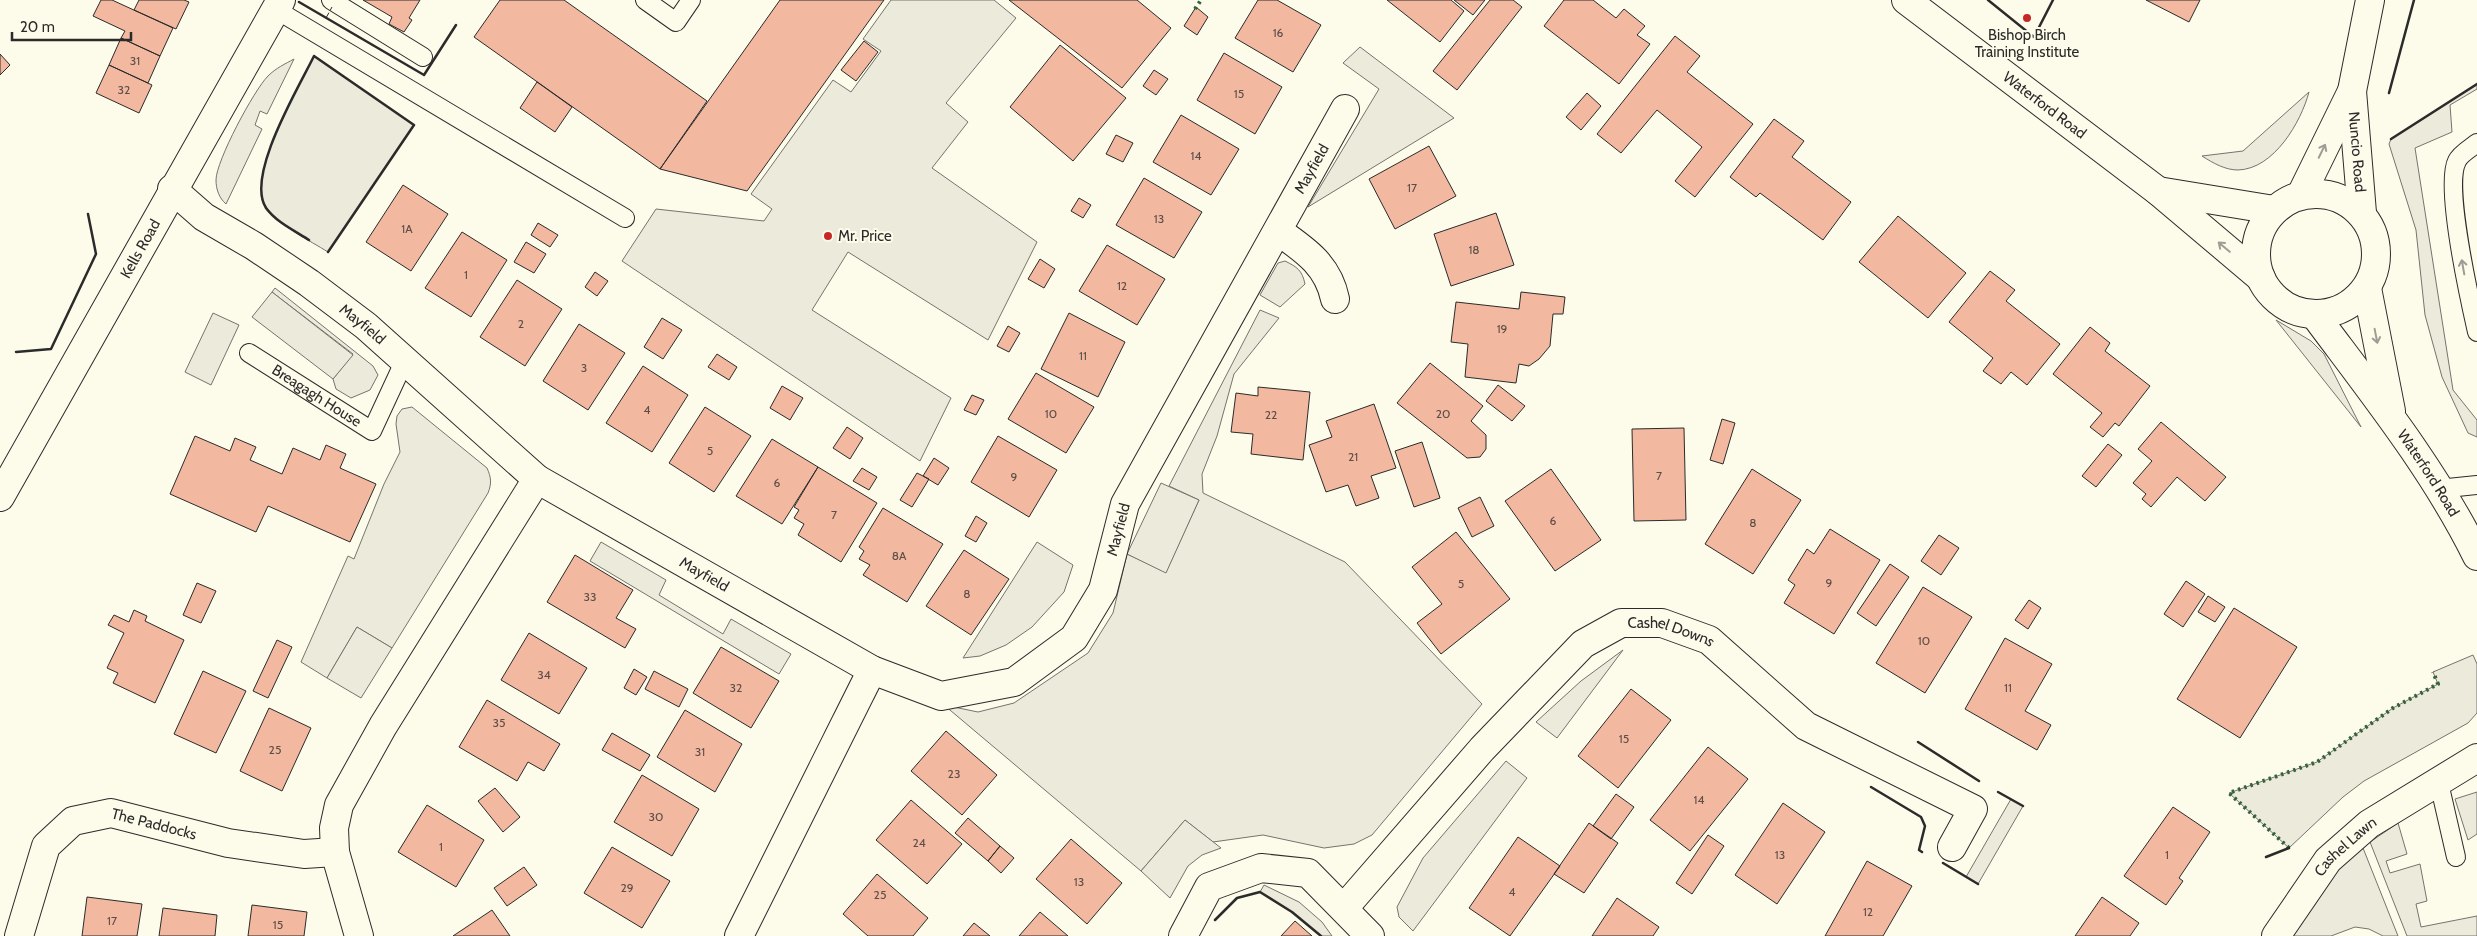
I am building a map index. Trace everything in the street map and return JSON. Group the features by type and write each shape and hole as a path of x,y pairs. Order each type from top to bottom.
{"street":[{"name":"Waterford Road","path":"1906,0 2158,191 2261,278"},
{"name":"Nuncio Road","path":"2300,194 2352,91 2370,0"},
{"name":"Kells Road","path":"0,497 274,3"},
{"name":"Nuncio Road","path":"2352,91 2362,213"},
{"name":"Mayfield","path":"172,189 204,217 254,246 309,283 366,326 537,479 872,670 941,696 1014,682 1074,638 1102,590 1125,504 1345,109"},
{"name":"Waterford Road","path":"2158,191 2274,210"},
{"path":"2317,193 2334,196 2349,202 2362,213 2373,230 2377,250 2375,270 2367,288 2353,302 2334,312 2314,314 2297,311 2282,304 2270,293 2261,278 2256,260 2257,242 2263,224 2274,210 2300,194 2317,193"},
{"path":"1278,230 1308,252 1331,281 1335,299"},
{"name":"Waterford Road","path":"2367,288 2392,418"},
{"name":"Waterford Road","path":"2314,314 2392,418 2438,488 2477,556"},
{"path":"359,936 335,852 334,828 339,805 371,746 537,479"},
{"name":"Cashel Downs","path":"1344,908 1482,748 1569,658 1583,644 1621,623 1662,623 1709,640 1806,726 1973,809 1952,847"},
{"path":"739,936 872,670"},
{"path":"2439,783 2477,758"},
{"path":"2439,783 2477,783"},
{"name":"Cashel Lawn","path":"2276,936 2328,860 2369,824 2439,783"},
{"name":"The Paddocks","path":"19,936 46,846 73,821 111,813 228,843 304,854 335,852"},
{"path":"1183,936 1209,887 1261,868 1308,874 1370,936"}],"lane":[{"path":"331,0 424,58"},
{"path":"645,0 676,22 691,0"},
{"path":"274,3 624,218"},
{"path":"2477,143 2457,160 2452,178 2462,265 2477,332"},
{"name":"Breagagh House","path":"249,353 372,431 404,362"},
{"path":"2438,488 2477,485"},
{"path":"2439,783 2456,857"}],"shaded area":[{"path":"891,0 994,0 1016,18 946,103 968,122 932,168 1037,242 988,340 848,252 812,310 951,398 920,461 622,261 656,209 764,221 772,209 751,194 833,80 851,92 881,51 863,39"},
{"path":"1360,47 1454,118 1308,207 1379,89 1343,63"},
{"path":"314,56 414,125 328,252 296,233 273,215 267,208 262,194 263,176 276,132"},
{"path":"294,59 267,114 260,111 255,125 262,129 226,204 218,193 216,180 229,142 245,110 268,76"},
{"path":"2477,84 2477,89 2450,105 2452,132 2415,148 2453,390 2477,420 2477,437 2468,433 2442,377 2425,315 2416,230 2389,144 2391,139"},
{"path":"2309,92 2293,130 2274,153 2263,162 2251,168 2233,170 2219,166 2202,156 2243,151"},
{"path":"1285,261 1298,270 1305,284 1280,307 1260,295 1278,263"},
{"path":"275,288 373,366 378,375 370,390 351,398 336,389 333,379 353,354 272,292"},
{"path":"272,292 353,355 333,379 252,317"},
{"path":"1260,310 1279,318 1234,374 1217,436 1202,474 1203,493 1345,562 1482,704 1372,835 1354,844 1324,848 1263,835 1213,842 1185,820 1141,871 944,705 978,712 1014,703 1088,653 1113,613 1127,554 1166,572 1199,500 1169,486"},
{"path":"213,313 239,325 211,385 185,372"},
{"path":"2276,320 2311,341 2324,354 2361,427"},
{"path":"412,407 487,468 491,480 488,493 392,648 357,627 327,678 301,662 348,556 354,559 384,484 400,452 396,424 397,416 402,409"},
{"path":"1161,483 1199,500 1166,573 1127,554"},
{"path":"601,542 666,580 659,595 723,634 731,619 791,654 779,674 590,561"},
{"path":"1037,542 1073,565 1064,592 1032,627 1006,645 980,656 963,658"},
{"path":"357,627 392,648 361,698 327,678"},
{"path":"1623,650 1557,738 1536,722 1581,681"},
{"path":"2473,655 2477,664 2477,713 2468,723 2364,781 2343,797 2289,848 2229,793 2317,762 2393,708 2438,684 2433,672"},
{"path":"1506,761 1527,778 1413,931 1399,917 1397,907 1423,858"},
{"path":"2477,792 2477,834 2468,840 2455,799"},
{"path":"2011,799 2023,806 1978,884 1966,877"},
{"path":"1185,820 1221,848 1202,855 1188,866 1170,898 1141,871"},
{"path":"2398,823 2407,854 2386,861 2390,873 2420,864 2427,901 2416,904 2421,927 2477,916 2477,936 2407,936 2370,842"},
{"path":"2363,848 2398,936 2383,936 2369,929 2355,927 2331,936 2292,936 2340,866"},
{"path":"1264,885 1299,902 1322,922 1332,936 1321,936 1292,912 1260,892"}],"building":[{"path":"101,0 112,0 173,28 160,56 121,38 125,31 93,16"},
{"path":"139,0 184,0 189,2 176,29 134,10"},
{"path":"363,0 420,0 409,18 412,20 404,32 389,24 392,17"},
{"path":"500,0 564,0 707,101 660,169 474,37"},
{"path":"780,0 884,0 747,191 660,169"},
{"path":"1009,0 1137,0 1171,28 1122,88"},
{"path":"1258,0 1277,0 1321,25 1293,72 1235,38"},
{"path":"1387,0 1451,0 1464,11 1440,42"},
{"path":"1454,0 1485,0 1473,15"},
{"path":"1490,0 1513,0 1522,7 1457,90 1433,71"},
{"path":"1564,0 1593,0 1616,18 1624,9 1645,26 1637,35 1650,44 1619,84 1544,26"},
{"path":"2146,0 2200,0 2189,22"},
{"path":"1196,7 1208,17 1197,35 1184,26"},
{"path":"1675,36 1700,56 1687,72 1753,124 1695,197 1675,181 1702,147 1657,110 1621,153 1597,134"},
{"path":"121,38 160,56 148,83 109,65"},
{"path":"864,41 878,52 856,81 841,70"},
{"path":"1060,45 1126,98 1073,161 1010,107"},
{"path":"1224,53 1282,87 1255,134 1197,100"},
{"path":"0,54 10,65 0,75"},
{"path":"109,65 152,85 139,113 96,93"},
{"path":"1154,70 1168,79 1156,95 1143,86"},
{"path":"537,82 572,107 555,132 520,108"},
{"path":"1587,93 1601,106 1581,130 1566,117"},
{"path":"1181,115 1239,149 1211,195 1153,162"},
{"path":"1774,119 1804,141 1792,157 1851,202 1823,240 1760,193 1756,197 1730,177"},
{"path":"1116,135 1133,143 1123,162 1106,154"},
{"path":"1429,146 1456,196 1395,229 1369,179"},
{"path":"1144,178 1202,212 1174,258 1116,225"},
{"path":"403,185 448,214 411,271 366,242"},
{"path":"1079,198 1091,205 1083,218 1071,211"},
{"path":"1496,213 1514,265 1451,286 1434,234"},
{"path":"1898,216 1966,273 1928,318 1859,262"},
{"path":"538,223 558,235 550,247 531,235"},
{"path":"462,232 507,260 471,317 425,288"},
{"path":"526,242 546,254 534,273 514,262"},
{"path":"1107,245 1165,279 1137,325 1079,291"},
{"path":"1040,259 1055,269 1044,288 1028,279"},
{"path":"1990,271 2015,290 2006,301 2060,344 2027,385 2011,372 2001,384 1983,371 1993,358 1949,322"},
{"path":"595,272 608,281 597,296 585,287"},
{"path":"517,280 562,309 525,366 480,337"},
{"path":"1521,292 1565,297 1563,314 1553,314 1550,346 1539,359 1529,366 1519,364 1516,383 1465,377 1468,344 1451,342 1456,302 1519,309"},
{"path":"1069,313 1125,342 1098,397 1041,369"},
{"path":"662,318 682,330 663,359 644,347"},
{"path":"579,324 625,353 588,410 543,381"},
{"path":"1008,326 1020,333 1009,352 997,346"},
{"path":"2090,327 2110,343 2105,351 2150,386 2119,426 2115,423 2103,437 2090,427 2102,413 2053,374"},
{"path":"717,354 737,367 729,380 708,367"},
{"path":"1430,363 1483,406 1471,421 1486,435 1486,449 1480,457 1467,458 1397,403"},
{"path":"643,366 688,395 652,452 606,423"},
{"path":"1036,373 1094,407 1066,453 1008,419"},
{"path":"1498,385 1525,406 1512,421 1486,401"},
{"path":"782,386 803,398 790,420 770,408"},
{"path":"1258,387 1310,392 1303,460 1251,454 1253,434 1231,432 1236,393 1258,396"},
{"path":"972,395 984,400 976,415 964,410"},
{"path":"1374,404 1396,468 1371,476 1379,498 1356,506 1348,485 1326,492 1309,445 1332,437 1326,421"},
{"path":"705,407 751,436 714,492 669,463"},
{"path":"1722,419 1735,423 1723,464 1710,460"},
{"path":"2161,422 2226,477 2205,501 2177,477 2151,507 2142,499 2146,494 2133,483 2152,461 2138,449"},
{"path":"847,427 863,438 850,459 833,448"},
{"path":"1684,428 1686,520 1634,521 1632,429"},
{"path":"195,436 230,451 235,438 256,447 250,460 282,474 293,448 320,460 326,445 346,454 340,468 376,484 350,542 268,506 256,532 170,494"},
{"path":"998,436 1057,470 1029,517 971,482"},
{"path":"772,439 818,467 782,524 736,496"},
{"path":"1422,442 1440,498 1414,507 1395,451"},
{"path":"2108,444 2122,455 2096,487 2082,476"},
{"path":"934,458 949,468 938,485 923,476"},
{"path":"818,467 877,503 841,562 798,535 804,524 794,518 799,510 794,507"},
{"path":"862,468 877,477 869,490 853,481"},
{"path":"1551,469 1601,540 1555,571 1505,501"},
{"path":"1752,469 1801,500 1753,574 1705,544"},
{"path":"917,473 929,479 912,507 900,500"},
{"path":"1480,497 1494,526 1472,537 1458,508"},
{"path":"883,508 943,544 907,602 863,575 870,565 859,559 864,551 859,547"},
{"path":"976,516 987,523 976,542 965,536"},
{"path":"1830,529 1880,560 1834,634 1784,603 1795,585 1788,580 1807,549 1814,554"},
{"path":"1456,532 1510,599 1441,654 1417,623 1442,604 1412,567"},
{"path":"1939,535 1959,548 1941,575 1921,561"},
{"path":"964,550 1009,579 971,635 926,606"},
{"path":"575,555 633,590 616,618 636,629 625,648 547,602"},
{"path":"1890,564 1909,577 1876,626 1857,613"},
{"path":"2186,581 2205,594 2183,627 2164,614"},
{"path":"197,583 216,591 201,623 183,615"},
{"path":"1923,587 1972,617 1925,693 1876,663"},
{"path":"2208,596 2225,607 2215,622 2198,612"},
{"path":"2029,600 2041,608 2028,629 2015,620"},
{"path":"2234,608 2297,647 2240,738 2177,699"},
{"path":"134,610 147,616 145,621 184,640 155,703 113,683 118,673 107,668 124,633 108,625 114,615 129,622"},
{"path":"529,633 587,668 559,714 501,680"},
{"path":"2005,638 2052,664 2025,711 2051,725 2037,750 1965,709"},
{"path":"277,640 292,647 268,698 253,691"},
{"path":"721,647 779,681 751,728 693,693"},
{"path":"634,669 647,677 636,695 624,688"},
{"path":"203,671 246,691 216,753 174,734"},
{"path":"654,671 688,689 679,707 645,689"},
{"path":"1631,689 1671,720 1618,788 1578,756"},
{"path":"487,700 560,744 544,771 528,762 517,781 459,747"},
{"path":"269,708 311,728 282,791 240,771"},
{"path":"685,710 742,744 715,792 657,757"},
{"path":"946,731 997,775 962,815 911,771"},
{"path":"612,733 650,755 640,771 602,750"},
{"path":"1708,747 1748,779 1690,851 1650,820"},
{"path":"642,775 699,809 672,856 614,822"},
{"path":"495,788 520,817 503,832 478,801"},
{"path":"1616,794 1634,807 1611,839 1593,826"},
{"path":"911,800 962,844 927,884 876,840"},
{"path":"1783,803 1825,832 1777,904 1735,875"},
{"path":"427,805 484,840 456,887 398,852"},
{"path":"2173,807 2210,832 2179,878 2183,881 2166,905 2124,876"},
{"path":"968,818 1000,846 988,861 955,833"},
{"path":"1589,823 1618,843 1584,893 1554,874"},
{"path":"1708,835 1724,846 1692,894 1676,883"},
{"path":"1518,837 1560,866 1510,936 1469,908"},
{"path":"1071,839 1122,883 1087,924 1036,879"},
{"path":"1000,846 1014,858 1001,873 988,861"},
{"path":"612,847 670,881 642,928 584,893"},
{"path":"1867,861 1912,886 1883,936 1825,936"},
{"path":"524,867 537,885 507,906 494,888"},
{"path":"877,874 928,918 913,936 868,936 843,914"},
{"path":"87,897 142,904 137,936 82,936"},
{"path":"2102,897 2139,923 2130,936 2075,936"},
{"path":"1617,898 1659,927 1653,936 1592,936"},
{"path":"252,905 307,912 304,936 248,936"},
{"path":"163,908 217,915 215,936 159,936"},
{"path":"492,910 510,936 453,936"},
{"path":"1040,912 1068,936 1019,936"},
{"path":"1295,921 1312,936 1281,936"},
{"path":"974,923 990,936 963,936"}],"hedge":[{"path":"1195,9 1201,0"},
{"path":"2289,848 2229,793 2317,762 2393,708 2438,684 2433,672"}],"fence":[{"path":"326,18 332,7"}],"wall":[{"path":"1988,0 2034,37 2053,0"},
{"path":"2389,93 2414,0"},
{"path":"299,2 424,75 456,25"},
{"path":"309,240 275,218 266,208 261,194 268,154 276,132 314,56 414,125 328,252"},
{"path":"2391,139 2477,84"},
{"path":"16,352 51,349 96,254 88,214"},
{"path":"1918,742 1979,781"},
{"path":"1871,787 1921,817 1925,826 1919,850 1922,852"},
{"path":"1998,792 2023,806"},
{"path":"2266,857 2289,848"},
{"path":"1943,863 1978,884"},
{"path":"1215,920 1237,898 1260,892 1292,912 1321,936"}],"place":[{"name":"Bishop Birch Training Institute","path":"2027,18"},
{"name":"Mr. Price","path":"828,236"}]}
